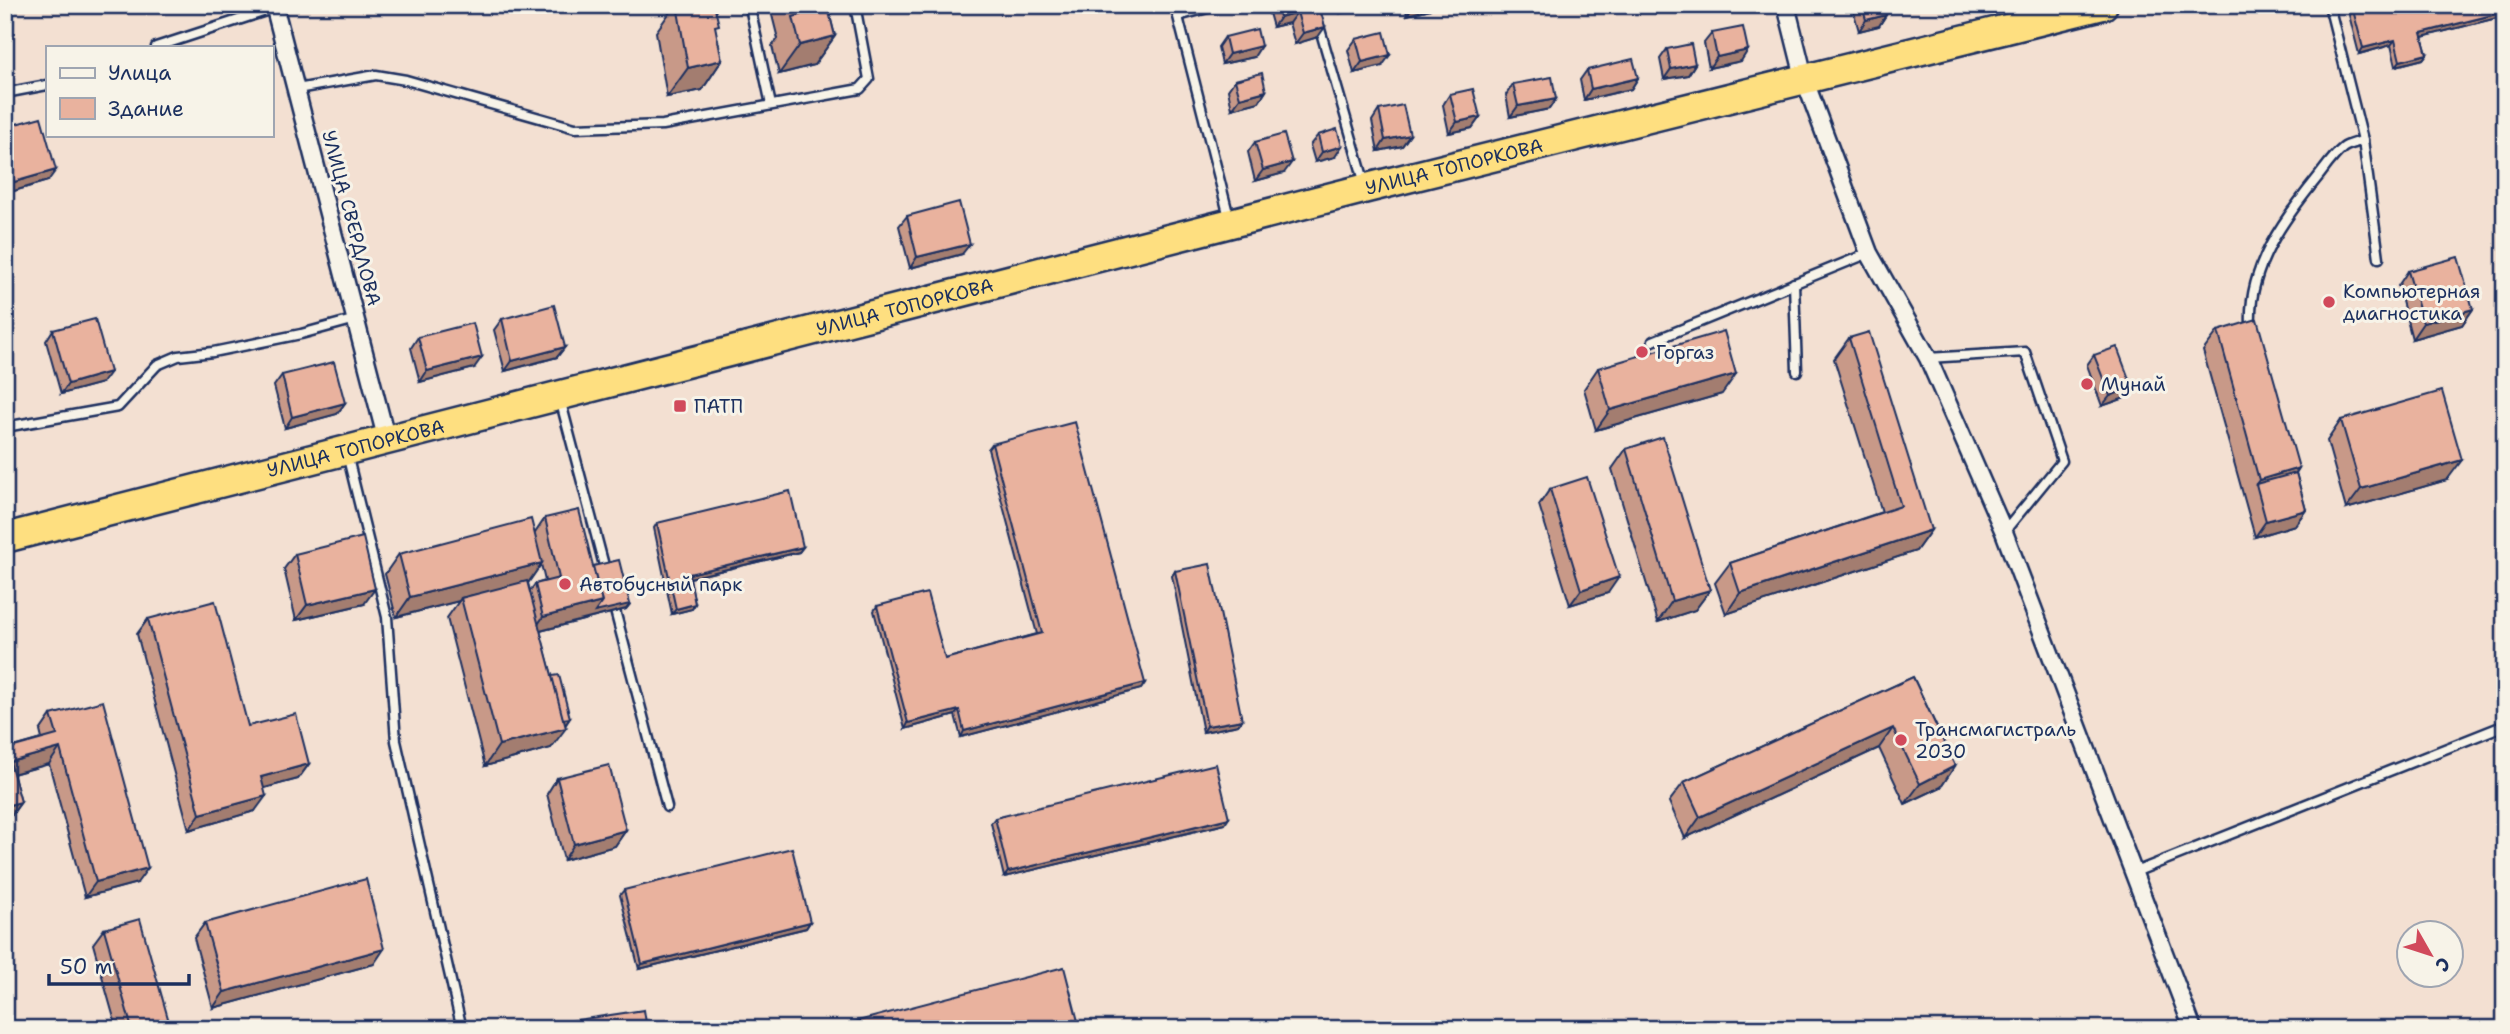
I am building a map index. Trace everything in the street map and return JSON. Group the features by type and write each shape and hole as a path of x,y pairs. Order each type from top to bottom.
{"highway":[{"name":"УЛИЦА ТОПОРКОВА","path":"5,538 1367,188 2103,5"}],"street":[{"path":"1786,5 1805,81 1869,253 1928,358 2004,533 2193,1029"},
{"name":"УЛИЦА СВЕРДЛОВА","path":"274,7 387,441"}],"lane":[{"path":"752,5 751,12 771,105"},
{"path":"297,89 376,75 406,80 575,128 663,125 860,89 869,79 855,5"},
{"path":"1175,5 1231,224"},
{"path":"1178,16 1219,5"},
{"path":"1313,5 1367,188"},
{"path":"2329,5 2363,140 2379,258"},
{"path":"159,46 274,7"},
{"path":"5,93 46,85"},
{"path":"2251,324 2252,292 2260,265 2280,228 2344,147 2363,140"},
{"path":"1653,341 1869,253"},
{"path":"1794,283 1797,371"},
{"path":"5,427 118,407 157,365 178,356 276,339 356,319"},
{"path":"1928,358 2025,352 2062,461 2004,533"},
{"path":"559,397 608,582"},
{"path":"346,451 387,617 396,741 462,1029"},
{"path":"611,595 667,807"},
{"path":"2135,872 2505,726"}],"building":[{"path":"677,5 714,5 722,60 688,68"},
{"path":"797,5 832,5 834,11 829,12 835,36 800,45 793,17 800,15"},
{"path":"1277,5 1319,5 1325,27 1303,33 1297,12 1280,17"},
{"path":"1862,5 1883,5 1886,15 1866,20"},
{"path":"2370,5 2498,5 2500,13 2421,33 2427,54 2400,61 2395,40 2363,48 2353,10"},
{"path":"1743,27 1748,50 1717,57 1712,33"},
{"path":"1257,29 1261,46 1229,54 1225,37"},
{"path":"1384,32 1390,55 1362,62 1356,39"},
{"path":"1691,44 1695,64 1671,69 1667,49"},
{"path":"1633,59 1638,78 1591,89 1587,70"},
{"path":"1262,73 1266,91 1240,98 1235,80"},
{"path":"1552,77 1556,99 1518,106 1513,84"},
{"path":"1473,89 1480,117 1457,122 1450,94"},
{"path":"1403,105 1410,135 1385,140 1379,110"},
{"path":"41,117 56,170 14,182 5,150 5,127"},
{"path":"1337,129 1342,146 1322,152 1318,135"},
{"path":"1284,134 1292,162 1263,170 1255,142"},
{"path":"959,202 970,244 917,257 907,216"},
{"path":"2458,257 2473,309 2423,323 2408,271"},
{"path":"554,305 565,347 512,361 502,319"},
{"path":"95,319 110,372 68,384 53,330"},
{"path":"2257,319 2299,468 2259,480 2218,331"},
{"path":"473,323 482,357 427,371 418,337"},
{"path":"1724,331 1736,374 1610,410 1598,368"},
{"path":"1869,332 1931,530 1740,593 1730,563 1901,506 1849,338"},
{"path":"2117,347 2132,387 2110,396 2094,355"},
{"path":"334,362 345,403 292,417 282,375"},
{"path":"2442,391 2462,460 2361,489 2341,420"},
{"path":"1075,422 1145,683 964,731 959,710 908,723 877,606 927,593 945,659 1042,633 992,444"},
{"path":"1663,437 1710,590 1672,601 1626,449"},
{"path":"2296,473 2306,510 2266,521 2256,484"},
{"path":"1587,477 1619,577 1581,590 1550,489"},
{"path":"790,491 803,547 689,574 695,604 676,609 657,523"},
{"path":"579,510 602,602 543,617 535,584 559,578 545,518"},
{"path":"531,519 542,563 410,597 399,554"},
{"path":"363,537 375,589 307,605 295,554"},
{"path":"619,560 630,604 595,612 602,602 593,566"},
{"path":"1210,564 1242,720 1207,726 1175,571"},
{"path":"527,581 566,728 499,745 461,598"},
{"path":"215,601 248,726 296,714 309,764 261,777 266,796 200,814 148,619"},
{"path":"559,675 570,718 563,719 552,676"},
{"path":"1913,677 1955,766 1920,784 1893,728 1700,817 1684,782"},
{"path":"103,701 148,868 96,882 60,748 10,762 21,802 5,806 5,744 7,749 57,735 51,715"},
{"path":"1216,764 1229,818 1008,872 995,818"},
{"path":"609,765 626,830 574,844 557,778"},
{"path":"792,848 810,922 642,964 624,890"},
{"path":"366,879 384,949 224,992 205,923"},
{"path":"140,919 171,1029 132,1029 104,929"},
{"path":"1064,967 1080,1029 835,1029 835,1027"},
{"path":"644,1010 647,1029 544,1029 544,1025"}],"place":[{"name":"Компьютерная диагностика","path":"2329,302"},
{"name":"Горгаз","path":"1642,352"},
{"name":"Мунай","path":"2087,384"},
{"name":"ПАТП","path":"680,406"},
{"name":"Автобусный парк","path":"565,584"},
{"name":"Трансмагистраль 2030","path":"1901,740"}]}
